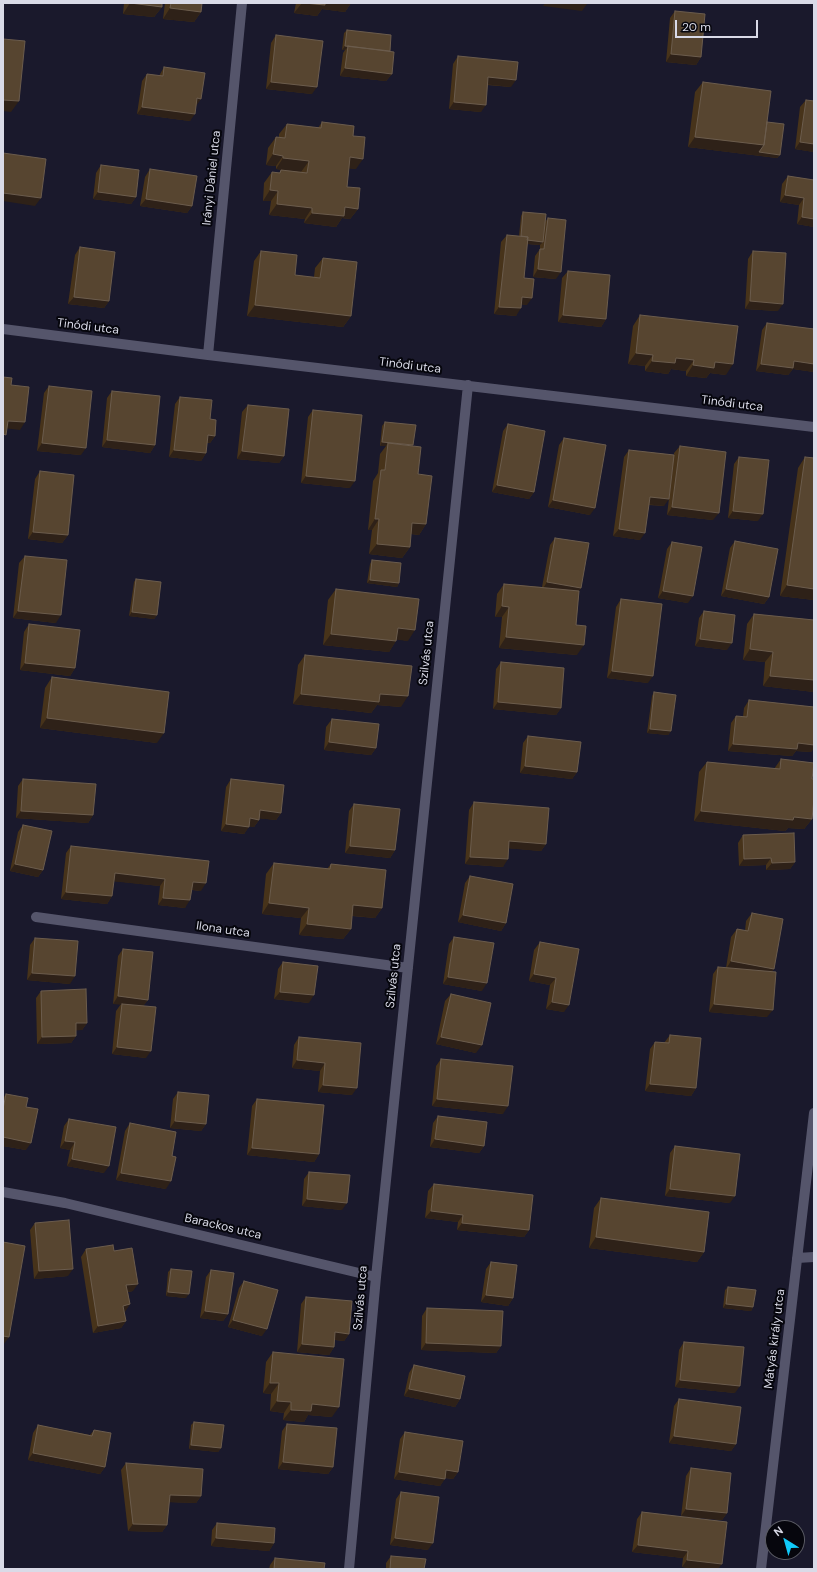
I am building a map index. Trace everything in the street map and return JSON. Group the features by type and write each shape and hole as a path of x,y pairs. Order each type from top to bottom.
{"street":[{"name":"Irányi Dániel utca","path":"208,355 242,3"},
{"name":"Tinódi utca","path":"3,328 208,355 814,427"},
{"name":"Szilvás utca","path":"349,1569 376,1277 468,386"},
{"name":"Ilona utca","path":"36,917 408,968"},
{"name":"Mátyás király utca","path":"761,1569 814,1113"},
{"name":"Barackos utca","path":"3,1192 65,1203 376,1277"},
{"path":"797,1258 814,1257"}],"building":[{"path":"130,3 162,3 162,7"},
{"path":"171,3 202,3 201,12 170,8"},
{"path":"304,3 325,3 325,5"},
{"path":"675,11 705,14 701,57 671,54"},
{"path":"347,30 391,35 390,51 345,46"},
{"path":"276,35 323,41 317,87 271,82"},
{"path":"3,39 25,41 19,101 3,100"},
{"path":"348,46 394,52 392,74 345,68"},
{"path":"458,56 518,62 516,80 488,77 486,105 454,102"},
{"path":"164,67 205,73 201,99 197,98 195,114 142,107 147,74 163,76"},
{"path":"703,82 771,91 764,145 695,137"},
{"path":"806,100 814,101 814,144 800,142"},
{"path":"322,122 354,126 353,136 365,137 363,159 350,157 347,187 360,188 358,209 345,207 344,216 312,213 312,208 277,204 278,191 270,190 272,172 280,173 281,170 307,173 309,161 283,158 283,156 273,154 276,137 285,138 287,124 321,128"},
{"path":"767,122 784,124 780,155 759,152 764,145"},
{"path":"3,153 46,159 41,198 3,193"},
{"path":"101,165 139,170 136,197 98,192"},
{"path":"150,169 197,176 192,206 146,199"},
{"path":"788,176 814,180 814,219 802,217 804,198 785,195"},
{"path":"523,212 546,214 543,242 527,240 528,237 521,236"},
{"path":"548,218 566,220 561,272 538,269 540,249 544,249"},
{"path":"507,235 528,237 524,278 534,279 532,298 522,297 521,308 499,307"},
{"path":"80,247 115,252 109,301 74,297"},
{"path":"261,251 297,255 295,275 320,278 323,258 357,262 351,316 255,305"},
{"path":"753,251 786,253 783,304 750,301"},
{"path":"568,271 610,275 606,319 563,315"},
{"path":"640,315 738,326 733,364 715,362 714,368 693,365 694,360 676,358 675,363 652,361 653,355 636,353"},
{"path":"767,323 814,329 814,364 794,361 793,368 761,364"},
{"path":"3,377 12,378 11,385 29,387 25,422 8,421 6,435 3,434"},
{"path":"49,386 92,391 86,448 42,443"},
{"path":"112,391 160,396 155,445 107,440"},
{"path":"180,397 212,400 210,419 216,420 215,436 208,435 206,453 174,450"},
{"path":"248,405 289,409 284,456 242,451"},
{"path":"313,410 362,415 355,481 306,476"},
{"path":"385,422 416,425 413,445 382,442"},
{"path":"508,424 545,431 534,492 497,485"},
{"path":"564,438 606,445 595,508 553,500"},
{"path":"388,443 421,447 418,474 432,476 426,524 412,523 410,547 377,544 379,519 375,519 381,470 385,470"},
{"path":"680,446 726,452 719,513 672,507"},
{"path":"629,450 674,455 669,499 650,497 645,533 619,529"},
{"path":"739,457 769,460 763,514 733,511"},
{"path":"805,457 814,458 814,589 787,585"},
{"path":"40,471 74,475 68,535 33,532"},
{"path":"555,538 589,543 581,588 547,582"},
{"path":"735,541 778,549 769,597 726,589"},
{"path":"672,542 702,547 693,596 663,591"},
{"path":"25,556 67,560 61,615 18,611"},
{"path":"372,560 401,563 399,583 370,580"},
{"path":"136,579 161,582 157,615 132,612"},
{"path":"504,584 579,591 576,625 586,626 584,645 506,637 509,607 502,606"},
{"path":"336,589 419,599 415,630 398,628 396,641 331,634"},
{"path":"621,599 662,604 653,676 612,671"},
{"path":"704,611 735,615 732,643 700,639"},
{"path":"754,614 814,620 814,680 770,676 773,652 750,649"},
{"path":"29,624 80,630 75,668 25,663"},
{"path":"305,655 412,666 408,696 380,694 379,702 301,694"},
{"path":"501,662 564,668 561,708 498,702"},
{"path":"52,677 169,692 164,733 47,718"},
{"path":"654,692 676,695 671,731 650,729"},
{"path":"749,700 814,707 814,745 798,743 797,749 733,744 736,716 747,717"},
{"path":"332,719 379,724 376,748 329,742"},
{"path":"528,736 581,742 577,772 525,766"},
{"path":"781,759 814,763 812,779 814,779 814,799 812,819 794,817 793,820 701,811 707,762 780,769"},
{"path":"23,779 96,784 93,815 21,811"},
{"path":"231,779 284,785 281,813 260,810 259,820 250,818 249,827 226,824"},
{"path":"474,802 549,808 546,844 509,841 508,859 470,857"},
{"path":"354,804 400,809 395,850 350,846"},
{"path":"23,825 52,831 43,870 15,864"},
{"path":"794,833 795,862 772,863 771,858 744,859 743,835"},
{"path":"71,846 209,861 206,883 193,882 190,900 163,898 165,879 115,873 112,896 66,892"},
{"path":"274,863 330,869 331,864 386,870 382,908 353,905 351,929 307,924 309,908 269,903"},
{"path":"470,876 513,884 506,923 463,915"},
{"path":"752,913 783,919 774,969 731,961 737,929 748,931"},
{"path":"454,937 494,943 487,983 448,977"},
{"path":"35,938 78,941 75,976 32,973"},
{"path":"540,942 579,949 569,1005 552,1002 556,978 534,974"},
{"path":"123,949 153,952 148,1000 118,996"},
{"path":"283,962 318,966 314,995 280,992"},
{"path":"718,967 776,972 773,1010 714,1004"},
{"path":"86,989 87,1023 76,1023 76,1036 42,1037 41,991"},
{"path":"451,994 491,1003 482,1045 441,1037"},
{"path":"122,1004 156,1007 151,1051 117,1047"},
{"path":"670,1035 701,1038 696,1088 650,1084 655,1042 669,1043"},
{"path":"299,1037 361,1043 357,1088 323,1085 325,1063 297,1060"},
{"path":"441,1059 513,1066 508,1106 437,1099"},
{"path":"178,1092 209,1095 206,1124 175,1121"},
{"path":"6,1094 28,1098 26,1107 38,1109 31,1143 3,1137 3,1109"},
{"path":"257,1099 324,1105 319,1154 252,1148"},
{"path":"438,1116 487,1122 484,1146 435,1139"},
{"path":"69,1119 116,1127 109,1166 72,1159 75,1142 65,1141"},
{"path":"130,1123 176,1132 172,1156 176,1157 171,1181 121,1173"},
{"path":"675,1146 740,1154 735,1196 670,1189"},
{"path":"309,1172 350,1175 347,1203 307,1199"},
{"path":"434,1184 533,1195 529,1230 462,1223 463,1215 431,1211"},
{"path":"601,1198 709,1212 704,1252 596,1237"},
{"path":"69,1220 73,1269 39,1271 35,1223"},
{"path":"3,1242 25,1246 9,1337 3,1336"},
{"path":"113,1245 114,1251 132,1248 138,1284 126,1285 130,1304 123,1306 126,1321 98,1326 86,1249"},
{"path":"491,1262 517,1265 513,1298 486,1295"},
{"path":"171,1269 192,1271 189,1294 168,1292"},
{"path":"211,1270 234,1273 228,1314 205,1311"},
{"path":"244,1281 278,1290 267,1329 233,1320"},
{"path":"728,1287 756,1290 753,1307 726,1304"},
{"path":"306,1297 352,1301 349,1334 335,1332 334,1347 302,1344"},
{"path":"427,1308 503,1311 501,1346 426,1343"},
{"path":"684,1342 744,1347 740,1386 680,1380"},
{"path":"273,1352 344,1359 339,1407 312,1404 311,1411 291,1410 291,1402 277,1401 279,1383 270,1383"},
{"path":"414,1365 465,1376 460,1399 409,1389"},
{"path":"679,1399 741,1407 736,1444 674,1436"},
{"path":"194,1422 224,1425 221,1448 191,1445"},
{"path":"287,1424 337,1428 333,1467 283,1462"},
{"path":"38,1425 92,1436 94,1430 111,1433 105,1467 33,1453"},
{"path":"405,1432 463,1441 458,1472 446,1470 445,1479 399,1472"},
{"path":"126,1463 203,1469 201,1496 170,1495 167,1525 133,1524"},
{"path":"691,1468 731,1473 727,1513 686,1509"},
{"path":"401,1492 439,1497 433,1543 395,1538"},
{"path":"642,1512 727,1522 722,1564 687,1560 688,1551 638,1545"},
{"path":"217,1523 275,1528 274,1543 216,1538"},
{"path":"391,1556 426,1559 424,1569 390,1569"},
{"path":"275,1558 325,1563 324,1569 274,1569"}]}
